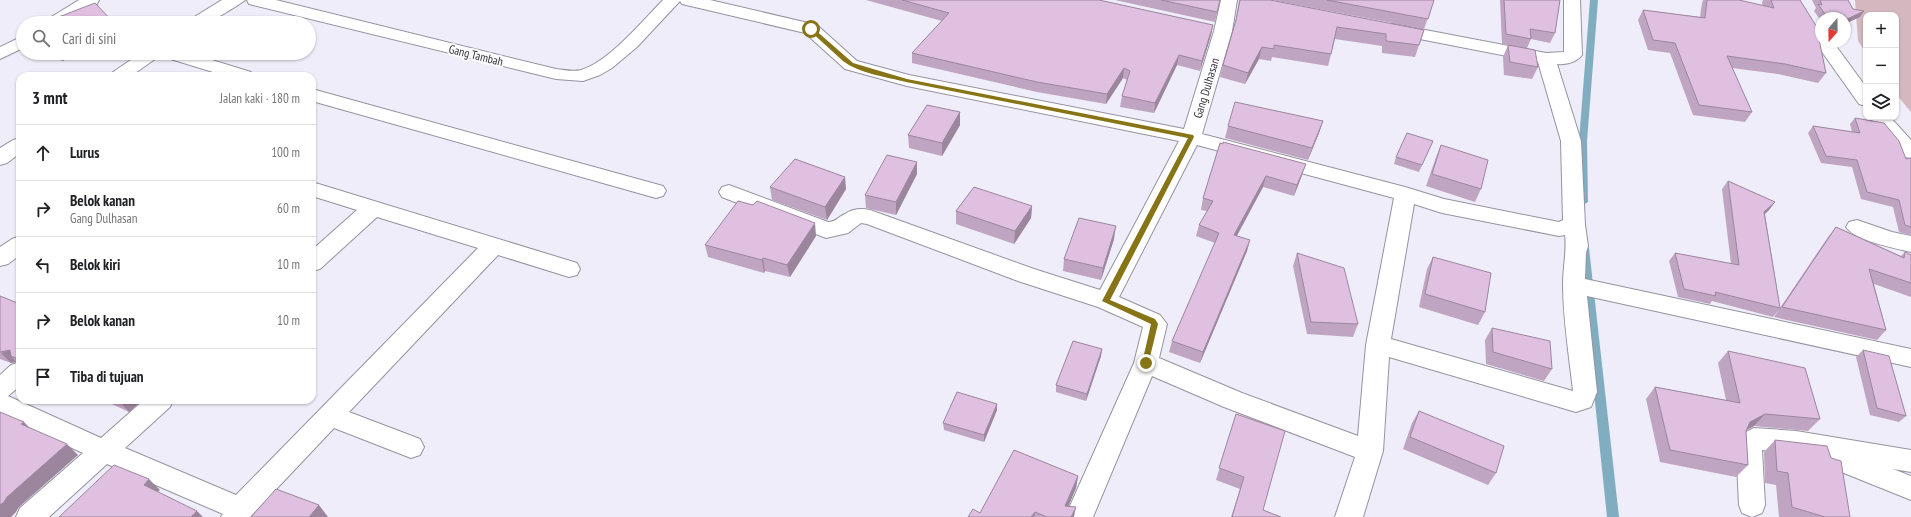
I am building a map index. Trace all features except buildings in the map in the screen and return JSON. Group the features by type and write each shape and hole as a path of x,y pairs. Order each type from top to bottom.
{"street":[{"path":"65,16 91,0"},
{"path":"207,16 225,4 237,0"},
{"name":"Gang Tambah","path":"255,0 556,74 570,76 584,75 594,71 615,57 673,0"},
{"path":"688,0 787,22 811,29 851,65 906,80 1191,137 1405,194 1466,212 1567,227"},
{"name":"Gang Dulhasan","path":"1106,301 1191,137 1215,30 1229,0"},
{"path":"1382,27 1546,58 1563,59 1573,55 1572,0"},
{"path":"0,54 16,45"},
{"path":"1829,48 1863,96"},
{"path":"1378,345 1576,402 1582,400 1585,392 1574,286 1575,253 1577,246 1567,227 1571,141 1546,58"},
{"path":"125,72 142,60"},
{"path":"193,60 232,72"},
{"path":"316,95 656,191"},
{"path":"1881,120 1911,152"},
{"path":"0,158 16,147"},
{"path":"316,190 569,270"},
{"path":"729,192 826,230 841,229 854,216 861,215 870,217 1026,275 1106,301 1152,321 1155,324 1146,363 1079,517"},
{"path":"1350,517 1370,451 1378,345 1405,194"},
{"path":"316,259 373,208"},
{"path":"1857,227 1888,239 1911,244"},
{"path":"237,514 493,246"},
{"path":"0,258 16,247"},
{"path":"1574,286 1911,358"},
{"path":"1146,363 1233,400 1370,451"},
{"path":"0,388 16,375"},
{"path":"0,404 236,508 237,514"},
{"path":"30,517 157,404"},
{"path":"330,415 411,447"},
{"path":"1752,505 1749,443 1754,439 1796,442 1911,462"},
{"path":"1796,442 1911,488"}],"shaded area":[{"path":"1855,0 1911,0 1911,112 1899,98 1899,12 1863,12 1863,48 1858,41"}],"waterway":[{"path":"1583,202 1583,141 1594,0"},
{"path":"1584,248 1613,517"}],"route":[{"path":"811,29 851,65 906,80 1191,137 1106,301 1152,321 1155,324 1146,363"}]}
